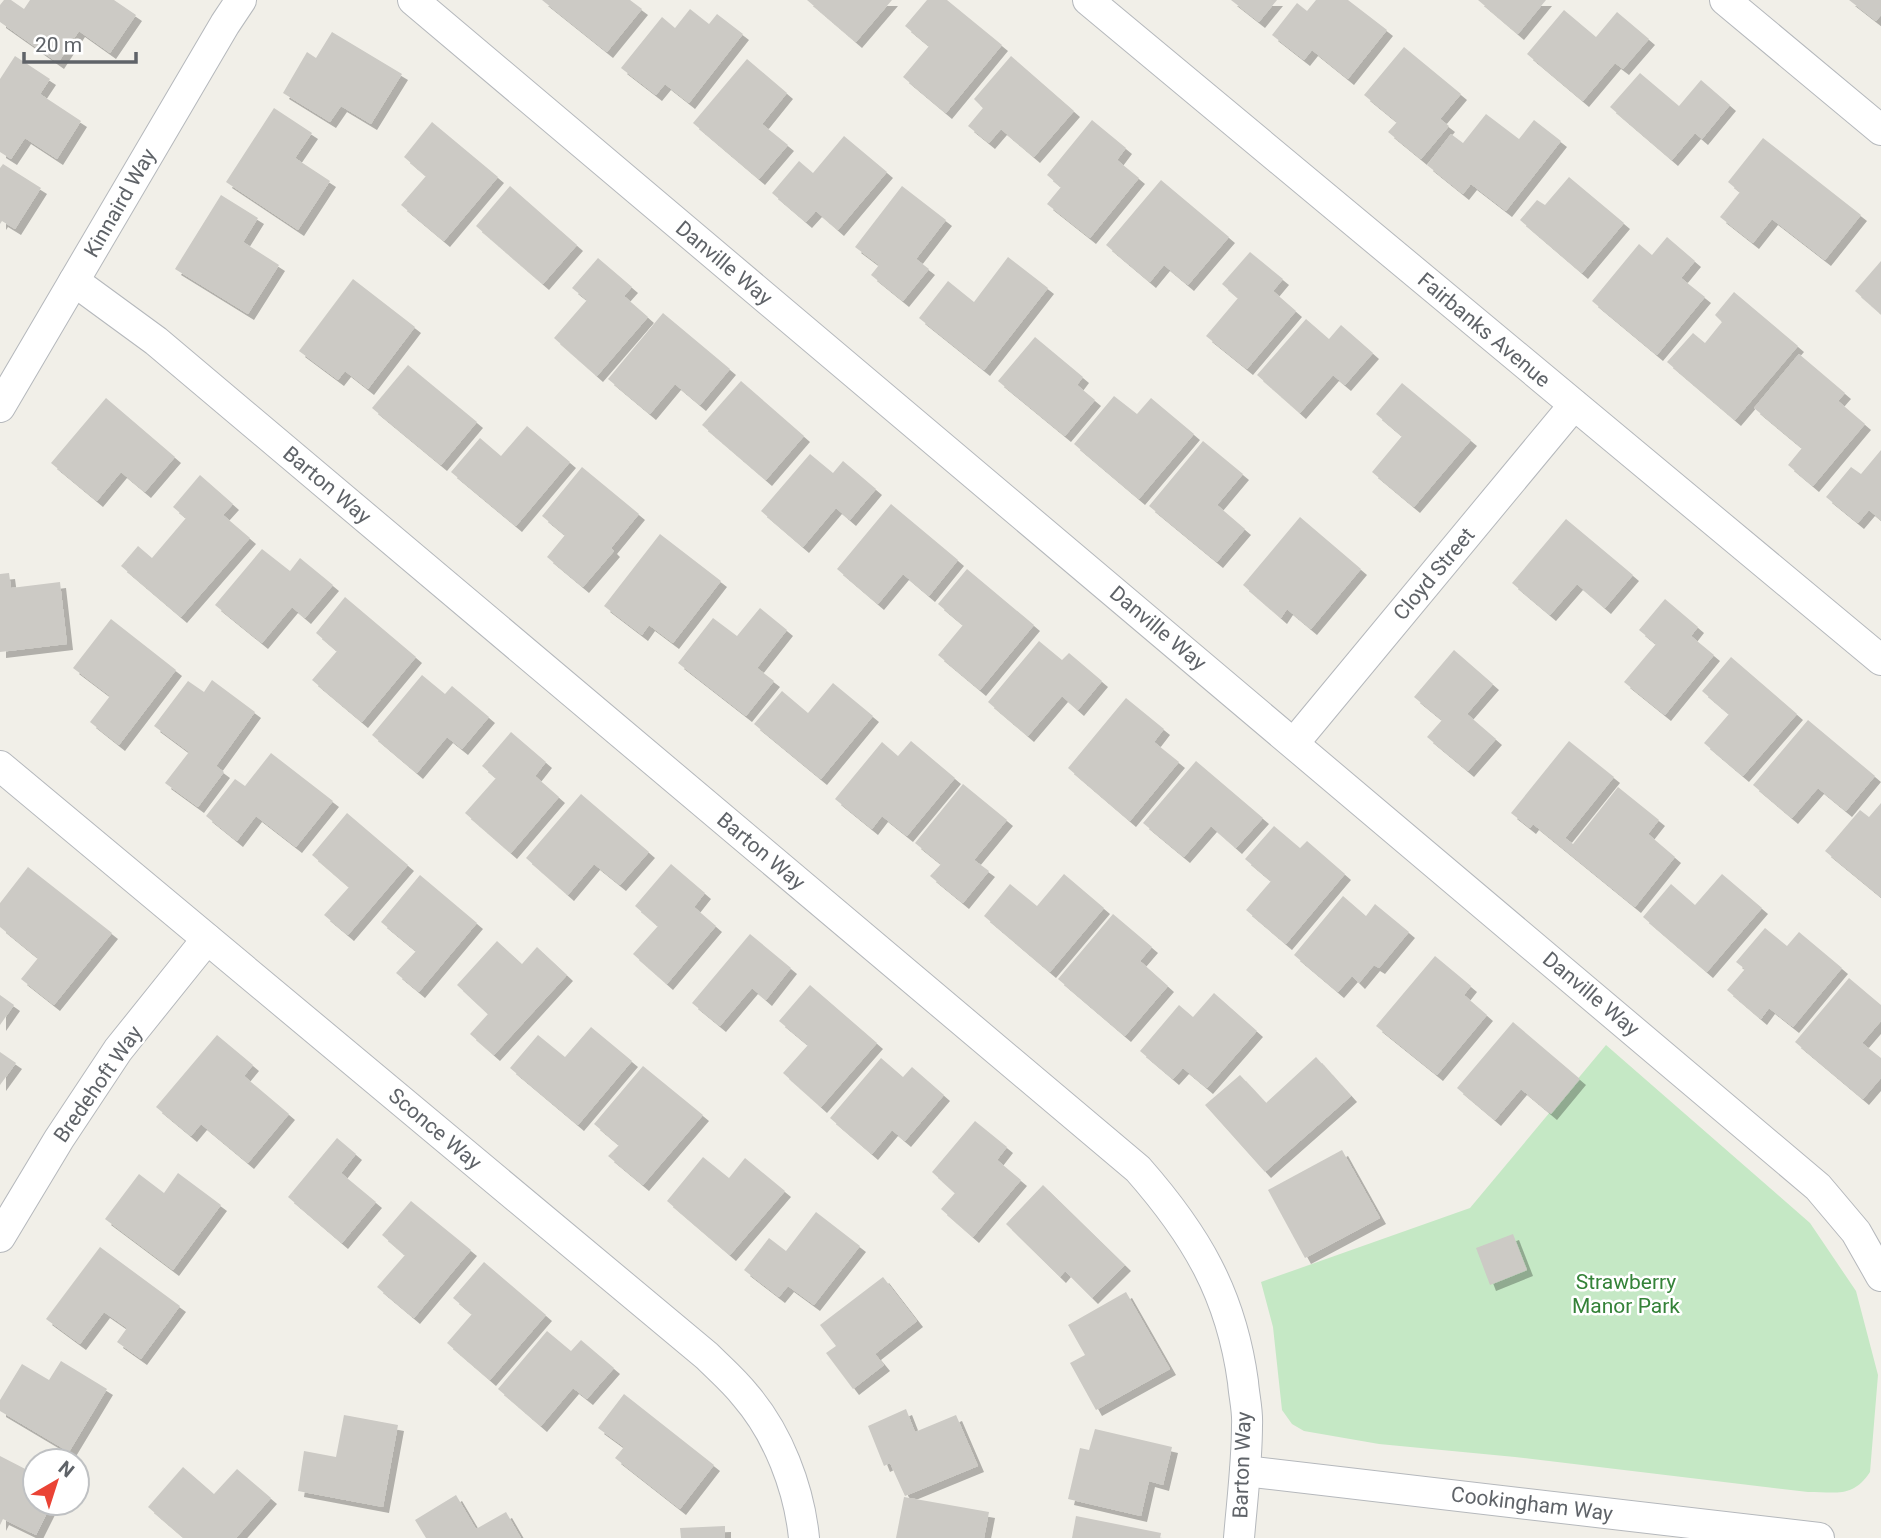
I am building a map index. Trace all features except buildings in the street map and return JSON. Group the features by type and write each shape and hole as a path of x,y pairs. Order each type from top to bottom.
{"street":[{"name":"Kinnaird Way","path":"0,407 241,0"},
{"name":"Danville Way","path":"413,0 1818,1187 1856,1232 1881,1276"},
{"name":"Fairbanks Avenue","path":"1088,0 1881,660"},
{"path":"1725,0 1881,130"},
{"name":"Barton Way","path":"74,281 156,341 1138,1169 1172,1208 1194,1240 1223,1297 1238,1346 1248,1422 1239,1538"},
{"name":"Cloyd Street","path":"1294,743 1574,405"},
{"name":"Sconce Way","path":"0,766 707,1356 763,1418 788,1469 797,1498 804,1538"},
{"name":"Bredehoft Way","path":"0,1237 59,1139 118,1050 207,939"},
{"name":"Cookingham Way","path":"1245,1471 1818,1538"}],"green space":[{"name":"Strawberry Manor Park","path":"1606,1045 1810,1223 1856,1291 1878,1375 1870,1472 1850,1490 1835,1493 1808,1492 1515,1457 1379,1444 1304,1431 1292,1424 1282,1410 1273,1327 1261,1282 1470,1208"}]}
